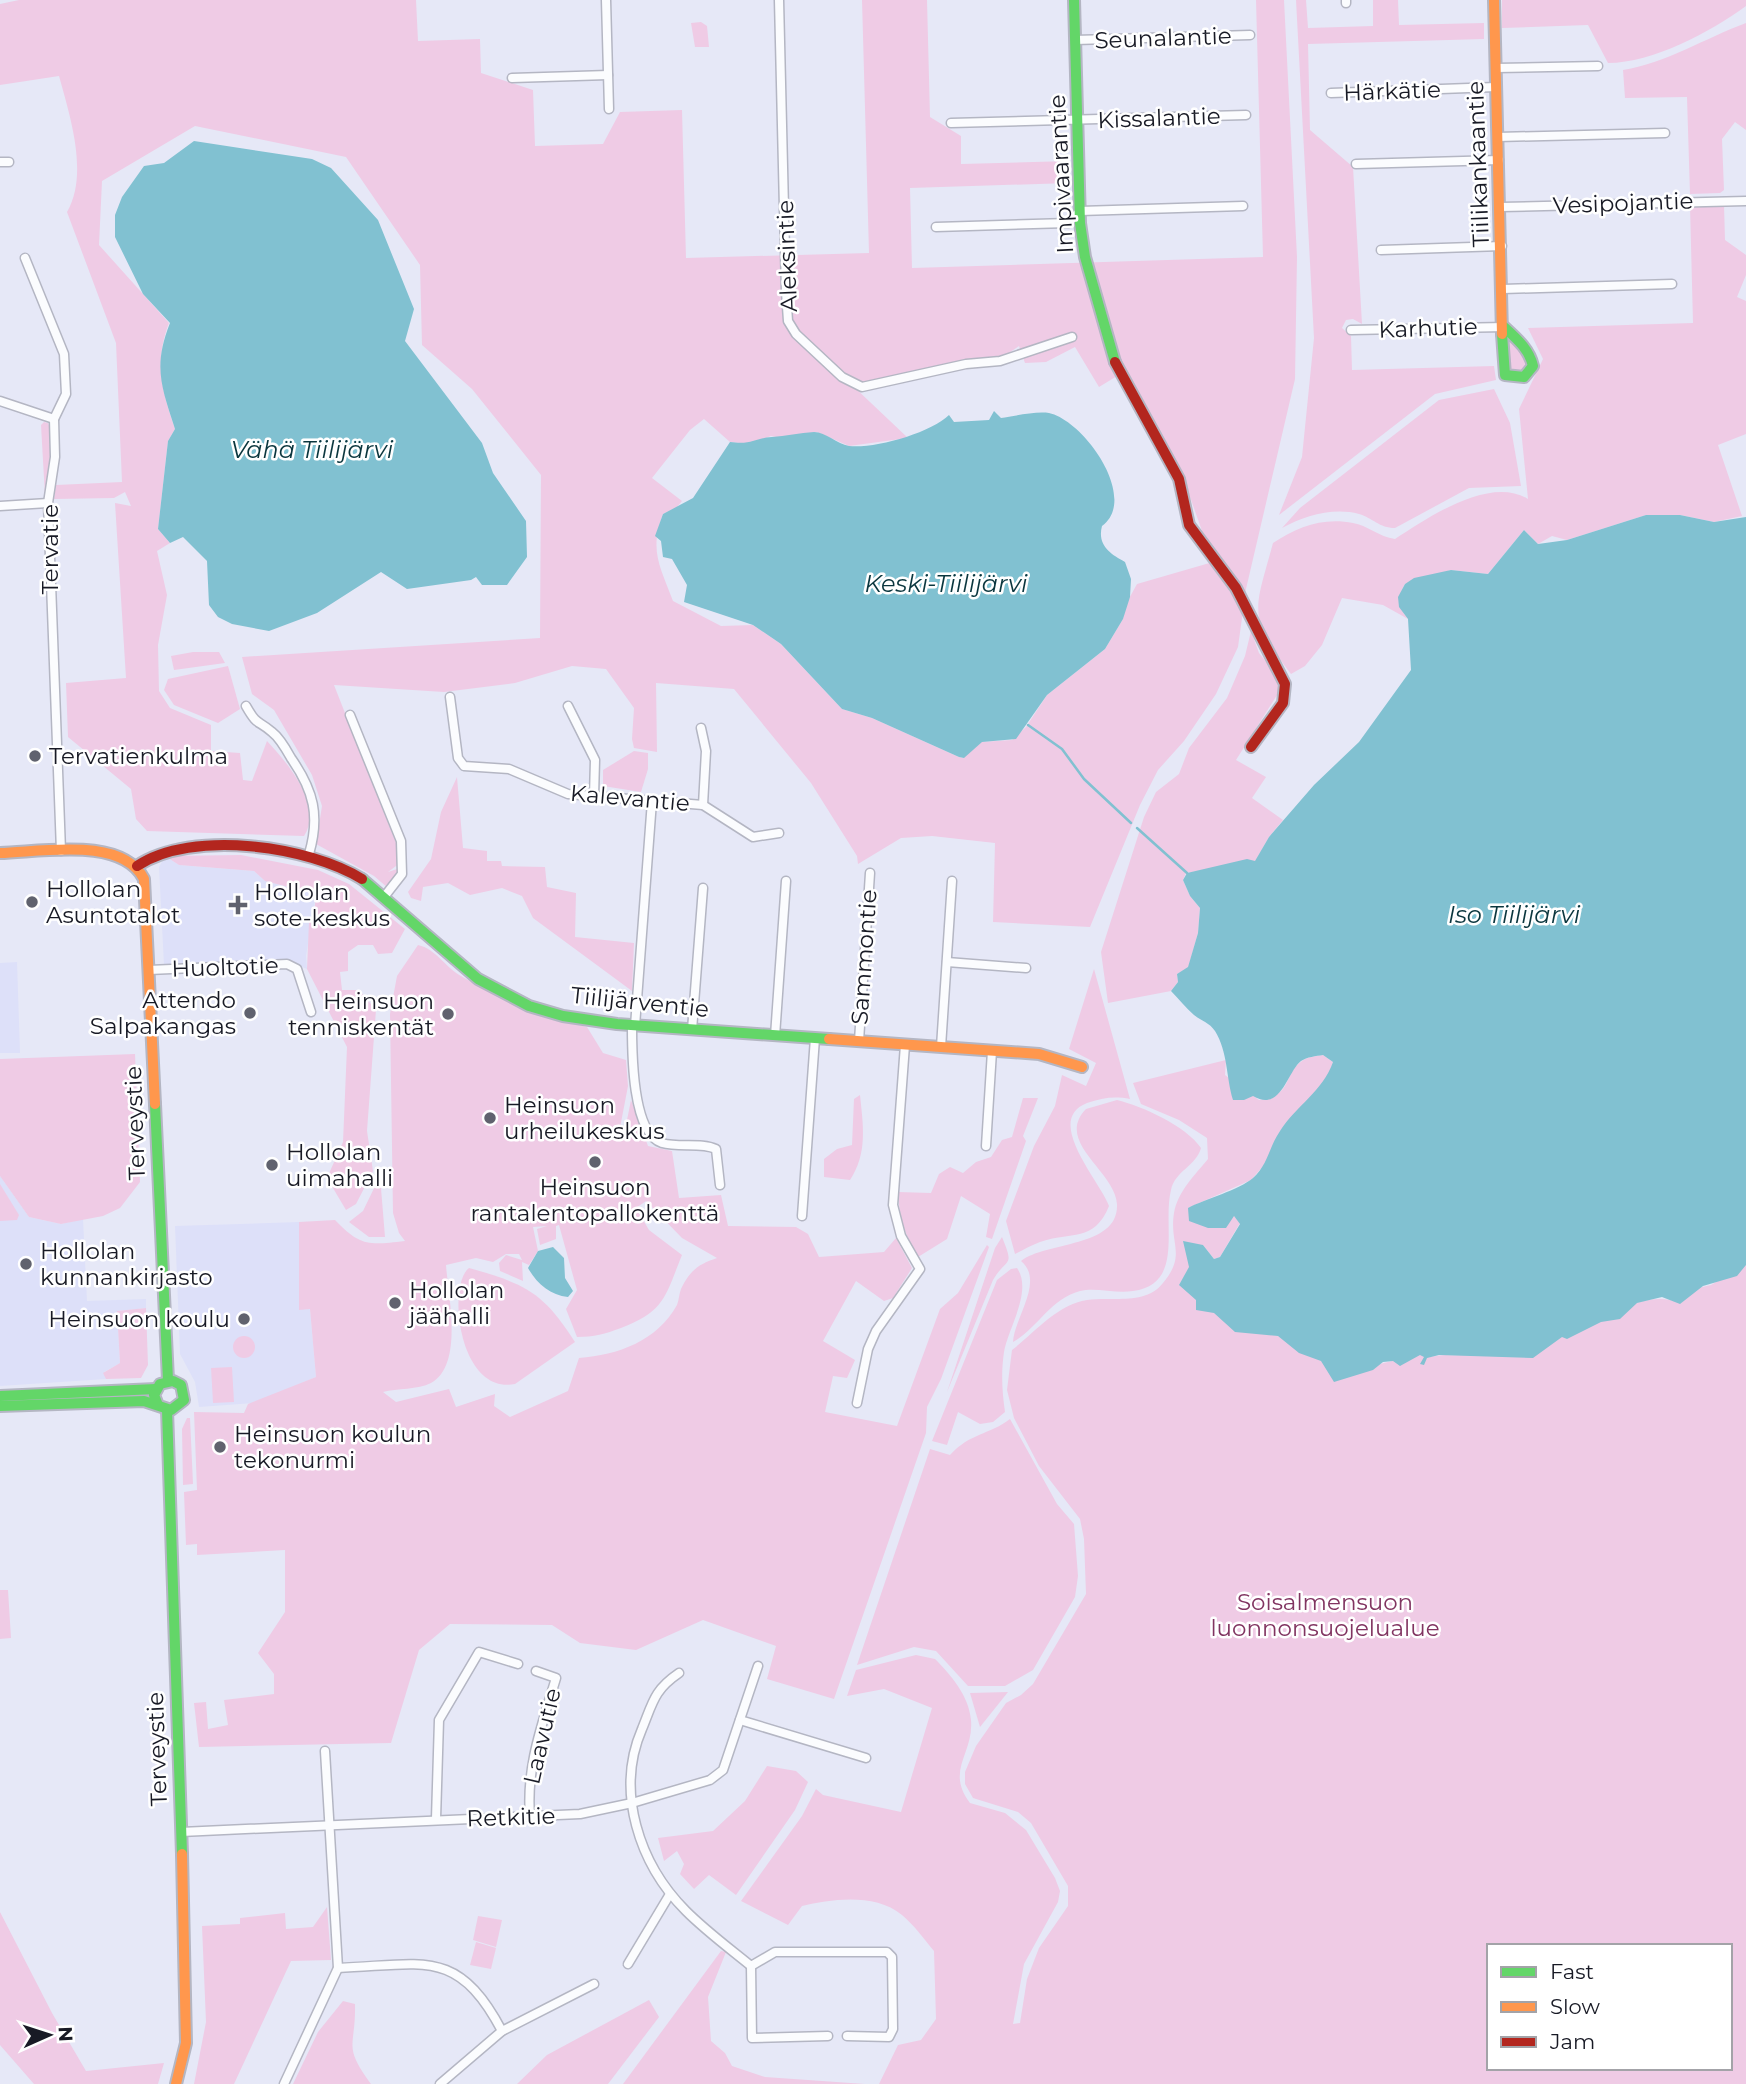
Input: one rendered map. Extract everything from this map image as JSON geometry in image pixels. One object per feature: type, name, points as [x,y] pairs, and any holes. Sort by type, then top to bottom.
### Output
[{"type":"street","points":[[606,0],[609,108]]},
{"type":"street","name":"Aleksintie","points":[[779,0],[786,292],[788,321],[796,334],[842,377],[862,387],[966,365],[1000,361],[1072,337]]},
{"type":"street","name":"Impivaarantie","points":[[1074,0],[1074,120],[1085,257],[1117,368],[1179,479],[1189,525],[1236,588],[1285,684],[1283,703],[1251,747]]},
{"type":"street","name":"Tiilikankaantie","points":[[1494,0],[1496,88],[1501,207],[1504,327],[1506,375],[1524,377],[1532,366],[1531,358],[1524,344],[1504,327]]},
{"type":"street","name":"Seunalantie","points":[[1075,40],[1250,35]]},
{"type":"street","points":[[1496,68],[1598,66]]},
{"type":"street","points":[[512,78],[608,75]]},
{"type":"street","name":"Härkätie","points":[[1331,93],[1496,88]]},
{"type":"street","name":"Kissalantie","points":[[951,123],[1246,115]]},
{"type":"street","points":[[1498,137],[1665,133]]},
{"type":"street","points":[[1356,164],[1499,159]]},
{"type":"street","name":"Vesipojantie","points":[[1501,207],[1746,201]]},
{"type":"street","points":[[936,227],[1068,223],[1080,211],[1243,206]]},
{"type":"street","points":[[1381,250],[1502,246]]},
{"type":"street","name":"Tervatie","points":[[24,258],[64,354],[66,394],[54,419],[55,457],[48,503],[61,851]]},
{"type":"street","points":[[1503,289],[1672,284]]},
{"type":"street","name":"Karhutie","points":[[1351,330],[1504,327]]},
{"type":"street","points":[[0,401],[54,419]]},
{"type":"street","points":[[0,506],[48,503]]},
{"type":"street","name":"Kalevantie","points":[[450,697],[460,763],[509,769],[558,792],[703,805],[752,836],[779,833]]},
{"type":"street","points":[[246,706],[256,724],[271,731],[283,745],[310,788],[316,818],[309,855]]},
{"type":"street","points":[[568,706],[595,760],[594,796]]},
{"type":"street","points":[[350,715],[401,841],[402,874],[384,897]]},
{"type":"street","points":[[701,728],[706,751],[703,805]]},
{"type":"street","points":[[652,801],[634,1026],[635,1083],[646,1130],[653,1139],[664,1144],[716,1149],[720,1185]]},
{"type":"street","name":"Tiilijärventie","points":[[137,866],[155,854],[178,849],[245,847],[309,855],[360,877],[472,976],[499,993],[532,1007],[570,1018],[634,1026],[1054,1056],[1082,1068]]},
{"type":"street","points":[[0,853],[107,851],[123,856],[137,866]]},
{"type":"street","name":"Terveystie","points":[[137,866],[145,889],[168,1380]]},
{"type":"street","name":"Sammontie","points":[[859,1041],[870,873]]},
{"type":"street","points":[[775,1036],[786,881]]},
{"type":"street","points":[[941,1047],[952,881]]},
{"type":"street","points":[[692,1030],[703,888]]},
{"type":"street","points":[[947,962],[1026,968]]},
{"type":"street","name":"Huoltotie","points":[[149,970],[288,964],[296,969],[311,1012]]},
{"type":"street","points":[[802,1216],[815,1038]]},
{"type":"street","points":[[858,1404],[868,1349],[876,1331],[920,1269],[901,1236],[893,1205],[905,1045]]},
{"type":"street","points":[[986,1146],[992,1051]]},
{"type":"street","points":[[0,1396],[156,1389],[168,1380],[181,1385],[185,1396],[179,1407],[162,1408],[144,1401],[0,1406]]},
{"type":"street","points":[[156,1389],[162,1408]]},
{"type":"street","name":"Terveystie","points":[[162,1408],[188,2019],[176,2084]]},
{"type":"street","points":[[436,1819],[439,1720],[479,1652],[518,1664]]},
{"type":"street","name":"Retkitie","points":[[181,1832],[436,1819],[580,1815],[632,1803],[718,1776],[723,1770],[758,1667]]},
{"type":"street","name":"Laavutie","points":[[530,1816],[527,1786],[531,1763],[556,1678],[536,1671]]},
{"type":"street","points":[[679,1673],[660,1686],[639,1734],[629,1782],[646,1854],[670,1894],[691,1916],[751,1966],[752,2038],[828,2036]]},
{"type":"street","points":[[740,1720],[866,1758]]},
{"type":"street","points":[[284,2084],[338,1968],[325,1751]]},
{"type":"street","points":[[628,1964],[670,1894]]},
{"type":"street","points":[[751,1966],[775,1952],[887,1952],[892,1957],[893,2029],[890,2037],[847,2036]]},
{"type":"street","points":[[338,1968],[421,1964],[456,1973],[482,1995],[502,2031]]},
{"type":"street","points":[[440,2084],[502,2031],[594,1984]]},
{"type":"shaded area","name":"Hollolan sote-keskus","points":[[165,856],[179,865],[254,871],[265,881],[316,894],[306,956],[307,969],[288,961],[164,965],[159,867]]},
{"type":"shaded area","points":[[17,962],[20,1053],[0,1053],[0,963]]},
{"type":"shaded area","points":[[0,1176],[29,1217],[61,1224],[83,1219],[87,1301],[146,1299],[146,1308],[117,1311],[120,1363],[104,1372],[106,1379],[0,1386]]},
{"type":"shaded area","name":"Heinsuon koulu","points":[[299,1222],[299,1309],[310,1309],[316,1377],[254,1403],[199,1407],[195,1382],[180,1354],[175,1226]]},
{"type":"green space","points":[[19,0],[416,0],[418,41],[480,39],[481,73],[533,90],[535,146],[603,144],[620,112],[682,110],[686,258],[869,253],[862,0],[927,0],[930,117],[961,136],[961,164],[1069,161],[1069,183],[910,188],[912,268],[1263,257],[1256,0],[1284,0],[1297,257],[1295,379],[1246,589],[1238,647],[1216,694],[1184,741],[1158,770],[1140,805],[1090,927],[993,922],[995,843],[932,836],[901,838],[858,864],[857,856],[811,783],[734,689],[656,683],[657,752],[634,748],[634,708],[606,669],[572,666],[515,683],[444,692],[334,685],[400,853],[400,863],[388,872],[400,868],[400,871],[388,888],[374,876],[316,844],[322,806],[312,775],[274,710],[252,694],[242,657],[540,638],[541,475],[472,389],[422,345],[420,265],[346,157],[195,126],[102,181],[99,245],[169,323],[164,337],[161,364],[166,402],[175,429],[168,441],[158,529],[170,543],[157,551],[167,595],[158,645],[159,691],[170,708],[211,725],[211,751],[240,753],[243,780],[252,781],[267,741],[293,772],[300,785],[309,811],[309,824],[304,836],[147,831],[136,819],[131,789],[68,737],[66,683],[126,678],[115,503],[131,506],[125,492],[114,498],[54,499],[56,485],[122,482],[116,343],[67,212],[77,180],[77,163],[72,127],[59,76],[0,85],[0,4]],"holes":[[[1019,346],[1025,363],[1046,362],[1075,347],[1099,387],[1122,373],[1184,480],[1213,562],[1137,584],[1126,604],[1123,619],[1105,649],[1047,695],[1026,727],[1012,740],[981,742],[963,758],[959,757],[872,718],[842,709],[781,644],[753,625],[721,626],[673,601],[660,568],[657,538],[663,514],[677,507],[682,501],[652,478],[690,430],[704,419],[730,442],[749,444],[771,436],[781,438],[817,432],[849,446],[908,438],[852,385],[1000,359]]]},
{"type":"green space","points":[[1296,0],[1306,0],[1308,28],[1373,26],[1373,0],[1398,0],[1399,25],[1484,23],[1484,39],[1308,44],[1310,130],[1353,167],[1362,324],[1353,319],[1346,320],[1342,328],[1351,336],[1352,370],[1494,366],[1496,380],[1435,394],[1279,515],[1302,457],[1314,338]]},
{"type":"green space","points":[[1502,0],[1746,0],[1746,6],[1716,26],[1662,52],[1625,62],[1608,63],[1588,25],[1502,28]]},
{"type":"green space","points":[[701,22],[707,26],[709,47],[695,47],[691,23]]},
{"type":"green space","points":[[1746,23],[1746,130],[1735,122],[1722,139],[1724,190],[1720,193],[1690,194],[1687,97],[1625,98],[1623,70],[1655,62]]},
{"type":"green space","points":[[1724,205],[1725,240],[1746,255],[1746,275],[1737,297],[1746,301],[1746,434],[1718,445],[1742,516],[1714,522],[1680,515],[1646,515],[1567,540],[1552,536],[1538,544],[1524,530],[1488,574],[1451,570],[1405,584],[1399,602],[1408,619],[1383,605],[1342,598],[1322,645],[1305,666],[1291,674],[1267,638],[1258,612],[1273,543],[1301,528],[1331,521],[1358,524],[1395,539],[1441,511],[1478,496],[1496,492],[1513,493],[1528,499],[1519,409],[1543,359],[1528,328],[1693,323],[1690,206]]},
{"type":"green space","points":[[1507,334],[1511,335],[1529,363],[1526,371],[1513,374]]},
{"type":"green space","points":[[1494,389],[1510,423],[1521,486],[1469,488],[1395,528],[1359,514],[1329,512],[1309,516],[1282,528],[1300,508],[1439,400]]},
{"type":"green space","points":[[48,423],[54,439],[45,496],[41,425]]},
{"type":"green space","points":[[1251,631],[1259,653],[1284,684],[1236,760],[1266,777],[1252,798],[1283,820],[1269,837],[1255,862],[1186,873],[1183,880],[1190,896],[1200,908],[1198,933],[1188,968],[1177,974],[1178,982],[1171,991],[1108,1003],[1101,952],[1144,817],[1156,792],[1179,774],[1189,748],[1227,698],[1245,656]]},
{"type":"green space","points":[[193,652],[219,652],[225,663],[174,670],[171,656]]},
{"type":"green space","points":[[228,666],[240,709],[218,723],[174,705],[164,690],[168,679]]},
{"type":"green space","points":[[634,751],[648,753],[648,769],[641,792],[603,786],[603,770]]},
{"type":"green space","points":[[457,777],[463,848],[487,851],[487,861],[501,861],[502,866],[545,867],[547,887],[576,893],[575,937],[634,943],[632,991],[533,918],[522,896],[502,888],[470,895],[448,883],[423,887],[421,901],[411,898],[408,892],[431,859],[441,812]]},
{"type":"green space","points":[[241,855],[318,870],[349,884],[405,929],[392,953],[378,954],[373,945],[358,945],[348,952],[348,971],[340,972],[342,990],[359,990],[376,1010],[367,1131],[373,1171],[356,1204],[346,1210],[327,1178],[343,1142],[347,1047],[307,969],[309,922],[314,915],[316,894],[265,881],[254,871],[179,865],[165,856]]},
{"type":"green space","points":[[418,945],[430,950],[461,976],[508,1001],[551,1018],[587,1027],[603,1053],[626,1060],[628,1086],[619,1133],[624,1135],[631,1100],[648,1146],[672,1151],[679,1198],[721,1195],[728,1226],[796,1227],[808,1234],[819,1257],[884,1252],[896,1238],[912,1268],[893,1298],[884,1301],[856,1281],[823,1341],[855,1360],[847,1378],[833,1376],[825,1412],[897,1426],[940,1309],[958,1293],[987,1245],[989,1247],[941,1379],[927,1407],[926,1433],[834,1699],[767,1679],[776,1646],[703,1620],[636,1650],[580,1643],[552,1625],[450,1624],[419,1650],[391,1743],[199,1747],[194,1703],[206,1702],[208,1729],[228,1725],[224,1700],[274,1694],[274,1674],[258,1653],[285,1612],[285,1550],[197,1555],[197,1544],[186,1545],[184,1492],[197,1490],[194,1412],[244,1413],[248,1404],[316,1377],[310,1309],[299,1310],[299,1222],[335,1220],[359,1240],[374,1243],[405,1241],[399,1233],[393,1213],[390,1014],[397,976]],"holes":[[[646,1201],[682,1238],[717,1258],[700,1265],[692,1272],[669,1317],[647,1337],[608,1354],[579,1358],[568,1391],[510,1417],[494,1406],[495,1394],[456,1407],[449,1389],[396,1402],[383,1392],[431,1383],[441,1374],[448,1361],[452,1328],[446,1265],[476,1258],[493,1262],[506,1254],[519,1254],[522,1260],[506,1255],[499,1263],[500,1271],[523,1281],[522,1262],[529,1265],[538,1251],[533,1227],[547,1226],[537,1229],[540,1245],[556,1239],[556,1226],[559,1225],[577,1290],[566,1309],[577,1337],[589,1336],[636,1322],[655,1309],[667,1292],[682,1255],[649,1230],[636,1208]]]},
{"type":"green space","points":[[1094,969],[1130,1099],[1108,1098],[1087,1103],[1075,1111],[1071,1123],[1078,1152],[1109,1206],[1103,1218],[1089,1231],[1040,1242],[1015,1254],[1006,1221],[1034,1146],[1055,1106],[1062,1075],[1086,1086],[1096,1063],[1069,1049]]},
{"type":"green space","points":[[135,1054],[140,1182],[120,1208],[103,1216],[61,1224],[29,1217],[0,1176],[0,1059]]},
{"type":"green space","name":"Soisalmensuon luonnonsuojelualue","points":[[1323,1055],[1333,1062],[1329,1075],[1280,1131],[1265,1164],[1251,1180],[1188,1208],[1234,1216],[1240,1223],[1220,1257],[1214,1259],[1203,1245],[1179,1285],[1183,1284],[1205,1308],[1274,1335],[1380,1364],[1420,1354],[1430,1357],[1475,1354],[1536,1343],[1579,1330],[1636,1303],[1666,1299],[1681,1303],[1698,1288],[1711,1285],[1746,1264],[1746,2084],[879,2084],[898,2045],[921,2040],[936,2019],[934,1951],[902,1915],[879,1903],[840,1900],[802,1906],[788,1925],[741,1901],[802,1816],[816,1789],[823,1795],[901,1812],[932,1708],[884,1689],[847,1696],[856,1670],[916,1655],[935,1659],[958,1686],[970,1711],[971,1732],[960,1771],[963,1791],[970,1803],[1005,1813],[1026,1830],[1060,1891],[1058,1902],[1024,1964],[1013,2024],[1020,2023],[1027,1979],[1039,1948],[1068,1906],[1068,1886],[1031,1823],[1018,1812],[973,1798],[965,1784],[965,1772],[976,1746],[1006,1703],[1033,1684],[1086,1594],[1084,1539],[1080,1519],[1039,1466],[1014,1418],[1007,1390],[1012,1350],[1066,1307],[1087,1300],[1128,1299],[1147,1295],[1156,1290],[1170,1273],[1176,1256],[1173,1224],[1176,1205],[1188,1184],[1208,1159],[1207,1138],[1179,1120],[1141,1104],[1133,1083],[1226,1060],[1225,1075],[1259,1100],[1278,1094],[1296,1066],[1309,1058]]},
{"type":"green space","points":[[860,1095],[863,1139],[856,1170],[850,1180],[824,1177],[824,1159],[837,1149],[852,1145],[854,1099]]},
{"type":"green space","points":[[1023,1098],[1038,1098],[1023,1136],[1026,1141],[992,1239],[986,1237],[990,1214],[961,1196],[947,1239],[918,1257],[903,1226],[898,1192],[931,1193],[939,1174],[950,1167],[963,1173],[976,1162],[991,1157],[1002,1140],[1012,1137]]},
{"type":"green space","points":[[1117,1100],[1163,1118],[1185,1132],[1201,1148],[1195,1159],[1173,1183],[1169,1204],[1166,1265],[1160,1277],[1149,1286],[1133,1291],[1086,1290],[1069,1295],[1013,1342],[1030,1279],[1028,1269],[1021,1261],[1094,1236],[1106,1229],[1115,1218],[1117,1204],[1114,1192],[1081,1145],[1077,1133],[1078,1121],[1086,1109]]},
{"type":"green space","points":[[380,1176],[385,1237],[369,1237],[349,1222],[363,1211]]},
{"type":"green space","points":[[0,1184],[19,1215],[17,1220],[0,1221]]},
{"type":"green space","points":[[1002,1237],[1008,1262],[993,1280],[947,1392],[995,1248]]},
{"type":"green space","points":[[469,1268],[505,1279],[531,1292],[553,1312],[575,1342],[515,1384],[496,1383],[481,1373],[462,1336],[459,1315],[462,1278]]},
{"type":"green space","points":[[1017,1268],[1021,1277],[1021,1298],[1006,1342],[1002,1367],[1005,1412],[993,1422],[980,1424],[958,1412],[947,1445],[932,1441],[997,1280],[1011,1269]]},
{"type":"green space","points":[[146,1308],[148,1365],[141,1378],[106,1379],[103,1373],[120,1363],[117,1311]]},
{"type":"green space","points":[[244,1336],[252,1339],[255,1347],[252,1355],[244,1358],[236,1355],[233,1347],[236,1339]]},
{"type":"green space","points":[[232,1367],[234,1402],[213,1403],[211,1368]]},
{"type":"green space","points":[[187,1418],[190,1418],[193,1484],[183,1485],[182,1429]]},
{"type":"green space","points":[[1010,1419],[1057,1504],[1074,1524],[1078,1576],[1075,1597],[1033,1670],[1005,1686],[968,1686],[936,1651],[914,1647],[857,1665],[930,1449],[950,1455],[965,1442]]},
{"type":"green space","points":[[0,1590],[8,1590],[11,1638],[0,1639]]},
{"type":"green space","points":[[1008,1692],[980,1727],[970,1693]]},
{"type":"green space","points":[[767,1766],[796,1771],[808,1782],[795,1810],[736,1895],[709,1875],[694,1889],[680,1874],[684,1864],[677,1851],[664,1861],[658,1838],[713,1831],[745,1801]]},
{"type":"green space","points":[[327,1907],[331,1960],[291,1961],[234,2084],[194,2084],[206,2022],[202,1926],[240,1924],[240,1918],[285,1913],[286,1929],[313,1927]]},
{"type":"green space","points":[[0,1912],[52,2013],[86,2071],[164,2063],[158,2084],[34,2084],[0,2045]]},
{"type":"green space","points":[[478,1916],[502,1920],[496,1947],[473,1940]]},
{"type":"green space","points":[[476,1942],[496,1948],[491,1969],[470,1965]]},
{"type":"green space","points":[[721,1951],[726,1952],[708,1997],[711,2041],[725,2053],[732,2066],[765,2077],[865,2084],[623,2084]]},
{"type":"green space","points":[[649,2000],[659,2017],[608,2084],[517,2084],[547,2055]]},
{"type":"green space","points":[[343,2001],[355,2004],[353,2053],[371,2084],[293,2084],[318,2032]]},
{"type":"water","name":"Vähä Tiilijärvi","points":[[194,141],[312,159],[331,168],[378,220],[414,309],[405,341],[482,443],[493,473],[526,521],[527,557],[507,585],[482,585],[476,577],[407,589],[381,572],[317,613],[269,631],[232,624],[218,617],[209,605],[207,561],[183,537],[170,543],[158,529],[168,441],[175,429],[163,388],[160,364],[170,323],[143,294],[115,237],[115,215],[122,197],[144,166],[164,163]]},
{"type":"water","name":"Keski-Tiilijärvi","points":[[994,411],[1001,418],[1049,413],[1078,430],[1091,445],[1111,480],[1114,498],[1112,514],[1102,526],[1101,539],[1110,552],[1125,562],[1131,579],[1130,597],[1123,619],[1105,649],[1047,695],[1016,739],[982,742],[964,758],[872,718],[842,709],[781,644],[753,625],[684,602],[687,585],[672,559],[663,557],[661,541],[655,536],[663,514],[693,498],[730,442],[744,443],[814,432],[849,446],[873,445],[916,434],[949,415],[954,422],[989,420]]},
{"type":"water","name":"Iso Tiilijärvi","points":[[1646,515],[1680,515],[1714,522],[1746,517],[1746,1265],[1737,1276],[1703,1286],[1680,1304],[1662,1297],[1637,1303],[1620,1319],[1601,1322],[1567,1339],[1562,1337],[1533,1358],[1439,1355],[1427,1358],[1424,1365],[1420,1364],[1424,1357],[1420,1355],[1400,1366],[1393,1361],[1383,1362],[1373,1370],[1334,1382],[1321,1361],[1299,1353],[1278,1336],[1235,1332],[1214,1313],[1196,1310],[1196,1300],[1179,1285],[1189,1267],[1183,1241],[1203,1245],[1214,1259],[1220,1257],[1240,1224],[1234,1216],[1226,1228],[1208,1228],[1189,1221],[1188,1208],[1253,1178],[1262,1167],[1280,1131],[1323,1082],[1333,1062],[1323,1055],[1306,1059],[1296,1066],[1282,1089],[1270,1099],[1263,1100],[1253,1096],[1244,1100],[1233,1100],[1225,1056],[1215,1031],[1194,1015],[1171,991],[1178,982],[1177,974],[1188,967],[1198,933],[1200,908],[1190,896],[1183,880],[1187,873],[1247,859],[1255,861],[1269,837],[1314,785],[1359,742],[1411,670],[1408,619],[1399,607],[1398,597],[1405,584],[1414,578],[1451,570],[1488,574],[1524,530],[1538,544],[1567,540]]},
{"type":"water","points":[[553,1247],[564,1258],[565,1278],[573,1291],[568,1297],[545,1288],[528,1268],[538,1251]]},
{"type":"waterway","points":[[1028,725],[1062,749],[1084,779],[1131,823]]},
{"type":"waterway","points":[[1137,828],[1187,873]]},
{"type":"traffic: fast","points":[[1074,0],[1080,223],[1085,257],[1115,362]]},
{"type":"traffic: fast","points":[[1502,334],[1505,375],[1524,377],[1533,366],[1529,354],[1504,327]]},
{"type":"traffic: fast","points":[[362,879],[478,979],[529,1006],[563,1016],[617,1024],[829,1039]]},
{"type":"traffic: fast","points":[[155,1104],[168,1380]]},
{"type":"traffic: fast","points":[[0,1406],[144,1401],[171,1410],[184,1400],[181,1385],[173,1381],[160,1384],[154,1395],[158,1405]]},
{"type":"traffic: fast","points":[[0,1396],[156,1389]]},
{"type":"traffic: fast","points":[[167,1410],[182,1854]]},
{"type":"traffic: slow","points":[[1494,0],[1502,334]]},
{"type":"traffic: slow","points":[[0,853],[58,849],[100,852],[133,865],[144,879],[155,1104]]},
{"type":"traffic: slow","points":[[829,1039],[1039,1054],[1082,1067]]},
{"type":"traffic: slow","points":[[176,2084],[186,2043],[182,1854]]},
{"type":"traffic: jam","points":[[1115,362],[1179,479],[1189,525],[1236,588],[1285,684],[1283,703],[1251,747]]},
{"type":"traffic: jam","points":[[137,866],[160,855],[188,848],[250,846],[312,858],[339,867],[362,879]]},
{"type":"place","name":"Tervatienkulma","points":[[35,756]]},
{"type":"place","name":"Hollolan Asuntotalot","points":[[32,902]]},
{"type":"place","name":"Hollolan sote-keskus","points":[[238,905]]},
{"type":"place","name":"Attendo Salpakangas","points":[[250,1013]]},
{"type":"place","name":"Heinsuon tenniskentät","points":[[448,1014]]},
{"type":"place","name":"Heinsuon urheilukeskus","points":[[490,1118]]},
{"type":"place","name":"Heinsuon rantalentopallokenttä","points":[[595,1162]]},
{"type":"place","name":"Hollolan uimahalli","points":[[272,1165]]},
{"type":"place","name":"Hollolan kunnankirjasto","points":[[26,1264]]},
{"type":"place","name":"Hollolan jäähalli","points":[[395,1303]]},
{"type":"place","name":"Heinsuon koulu","points":[[244,1319]]},
{"type":"place","name":"Heinsuon koulun tekonurmi","points":[[220,1447]]}]
